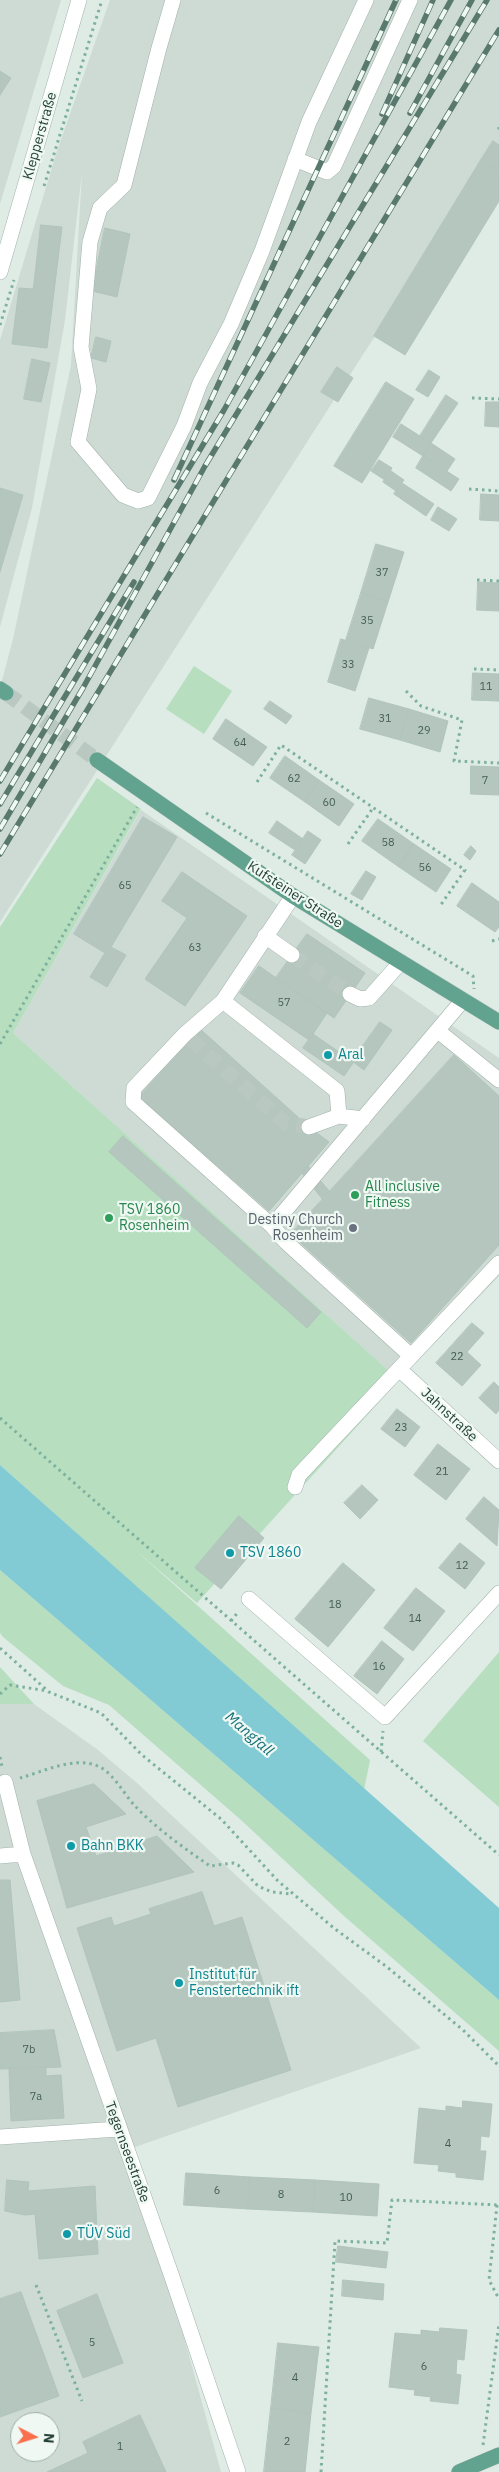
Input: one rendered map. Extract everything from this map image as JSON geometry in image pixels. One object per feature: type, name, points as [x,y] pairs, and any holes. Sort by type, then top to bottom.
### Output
[{"type":"main road","name":"Kufsteiner Straße","points":[[97,760],[293,896],[499,1022]]},
{"type":"main road","points":[[459,2472],[499,2455]]},
{"type":"street","name":"Klepperstraße","points":[[0,272],[79,0]]},
{"type":"street","points":[[173,0],[124,185],[100,208],[90,242],[82,347],[89,389],[78,442],[123,495],[131,499],[148,498],[176,442],[200,383],[231,324],[246,288],[309,122],[366,0]]},
{"type":"street","points":[[295,158],[326,172],[334,166],[410,0]]},
{"type":"street","points":[[293,896],[223,1001],[134,1088],[133,1102],[272,1226],[286,1242],[411,1356]]},
{"type":"street","points":[[265,936],[292,955]]},
{"type":"street","points":[[350,994],[360,999],[370,998],[401,962]]},
{"type":"street","points":[[223,1001],[336,1091],[339,1116]]},
{"type":"street","points":[[272,1226],[438,1031],[469,1003]]},
{"type":"street","points":[[438,1031],[499,1080]]},
{"type":"street","points":[[309,1127],[339,1116],[363,1119]]},
{"type":"street","points":[[295,1487],[299,1475],[499,1263]]},
{"type":"street","name":"Jahnstraße","points":[[399,1369],[499,1461]]},
{"type":"street","points":[[249,1599],[385,1717],[499,1593]]},
{"type":"street","name":"Tegernseestraße","points":[[5,1782],[22,1854],[176,2289],[238,2472]]},
{"type":"street","points":[[0,1856],[22,1854]]},
{"type":"street","points":[[0,2138],[118,2129]]},
{"type":"path","points":[[44,187],[102,0]]},
{"type":"path","points":[[0,325],[14,279]]},
{"type":"path","points":[[472,398],[499,399]]},
{"type":"path","points":[[469,489],[499,491]]},
{"type":"path","points":[[477,580],[499,581]]},
{"type":"path","points":[[474,669],[499,670]]},
{"type":"path","points":[[406,691],[421,706],[462,720],[454,761],[499,763]]},
{"type":"path","points":[[257,782],[281,745],[465,870],[440,906]]},
{"type":"path","points":[[0,1044],[140,802]]},
{"type":"path","points":[[348,844],[373,808]]},
{"type":"path","points":[[205,813],[473,976],[469,1003]]},
{"type":"path","points":[[492,941],[499,939]]},
{"type":"path","points":[[0,1418],[499,1854]]},
{"type":"path","points":[[0,1648],[50,1692]]},
{"type":"path","points":[[0,1694],[10,1685],[50,1692],[101,1713],[142,1755],[221,1819],[293,1894],[335,1930],[387,1967],[463,2030],[499,2066]]},
{"type":"path","points":[[382,1753],[385,1717]]},
{"type":"path","points":[[5,1782],[79,1763],[96,1765],[107,1772],[136,1806],[160,1828],[210,1866],[233,1863],[238,1865],[258,1886],[272,1892],[293,1894]]},
{"type":"path","points":[[320,2472],[335,2241],[387,2244],[392,2200],[498,2205],[489,2280],[499,2299]]},
{"type":"path","points":[[36,2286],[82,2401]]},
{"type":"path","points":[[481,2463],[499,2324]]},
{"type":"shaded area","points":[[0,0],[61,0],[0,204]]},
{"type":"shaded area","points":[[110,0],[499,0],[499,148],[364,353],[0,922],[0,688],[13,639],[71,365],[82,172],[65,320],[32,508],[0,627],[0,340],[57,151]]},
{"type":"shaded area","points":[[141,810],[499,1058],[499,1276],[399,1380],[13,1033]]},
{"type":"shaded area","points":[[0,1704],[34,1704],[98,1750],[137,1783],[421,2048],[132,2148],[221,2472],[0,2472]]},
{"type":"green space","points":[[194,666],[232,691],[204,734],[166,709]]},
{"type":"green space","name":"TSV 1860 Rosenheim","points":[[97,778],[141,809],[13,1033],[399,1380],[197,1603],[132,1547],[370,1760],[364,1790],[0,1465],[0,927]]},
{"type":"green space","points":[[0,1570],[499,2000],[499,2051],[344,1916],[241,1820],[109,1705],[63,1686],[3,1637],[0,1633]]},
{"type":"green space","points":[[499,1652],[499,1807],[423,1741]]},
{"type":"green space","points":[[0,1667],[34,1704],[0,1704]]},
{"type":"water","name":"Mangfall","points":[[0,1465],[499,1908],[499,2000],[0,1570]]},
{"type":"building","points":[[0,71],[11,78],[0,95]]},
{"type":"building","points":[[493,141],[499,145],[499,172],[481,160]]},
{"type":"building","points":[[481,160],[499,172],[499,201],[405,355],[374,336]]},
{"type":"building","points":[[41,225],[62,227],[47,348],[12,344],[19,288],[33,289]]},
{"type":"building","points":[[105,228],[130,234],[117,297],[92,291]]},
{"type":"building","points":[[96,337],[111,341],[106,362],[91,358]]},
{"type":"building","points":[[32,359],[50,363],[41,402],[24,399]]},
{"type":"building","points":[[337,367],[353,378],[338,402],[321,392]]},
{"type":"building","points":[[429,370],[440,377],[428,397],[416,390]]},
{"type":"building","points":[[386,382],[414,399],[362,483],[334,466]]},
{"type":"building","points":[[446,395],[458,403],[431,443],[420,436]]},
{"type":"building","points":[[486,402],[499,402],[499,427],[485,426]]},
{"type":"building","points":[[401,424],[431,443],[423,456],[393,437]]},
{"type":"building","points":[[431,443],[455,459],[447,471],[423,456]]},
{"type":"building","points":[[423,456],[459,479],[451,491],[416,468]]},
{"type":"building","points":[[379,460],[392,468],[385,480],[371,471]]},
{"type":"building","points":[[391,471],[404,480],[396,491],[383,482]]},
{"type":"building","points":[[402,483],[434,504],[426,516],[394,494]]},
{"type":"building","points":[[0,488],[23,495],[0,572]]},
{"type":"building","points":[[481,494],[499,495],[499,521],[480,520]]},
{"type":"building","points":[[438,507],[457,519],[449,531],[431,520]]},
{"type":"building","points":[[376,544],[404,552],[388,602],[361,593]]},
{"type":"building","points":[[478,582],[499,583],[499,611],[477,610]]},
{"type":"building","points":[[361,593],[388,602],[373,649],[346,640]]},
{"type":"building","points":[[341,639],[369,648],[355,691],[328,682]]},
{"type":"building","points":[[473,673],[499,674],[499,701],[472,700]]},
{"type":"building","points":[[369,698],[409,709],[400,740],[360,729]]},
{"type":"building","points":[[270,701],[292,716],[286,724],[264,709]]},
{"type":"building","points":[[409,709],[448,721],[440,752],[400,740]]},
{"type":"building","points":[[226,719],[267,747],[253,766],[213,739]]},
{"type":"building","points":[[285,756],[319,780],[305,802],[270,778]]},
{"type":"building","points":[[471,766],[499,767],[499,795],[471,794]]},
{"type":"building","points":[[319,780],[354,804],[339,826],[305,802]]},
{"type":"building","points":[[143,817],[177,837],[111,947],[126,955],[107,987],[90,977],[105,953],[74,934]]},
{"type":"building","points":[[378,819],[414,844],[399,867],[362,841]]},
{"type":"building","points":[[277,821],[303,839],[295,850],[269,833]]},
{"type":"building","points":[[308,831],[321,840],[305,864],[292,855]]},
{"type":"building","points":[[414,844],[451,869],[436,892],[399,867]]},
{"type":"building","points":[[471,846],[476,851],[470,860],[464,855]]},
{"type":"building","points":[[366,871],[376,877],[362,900],[351,894]]},
{"type":"building","points":[[182,872],[247,916],[185,1006],[145,979],[187,918],[162,901]]},
{"type":"building","points":[[472,883],[499,902],[499,927],[495,932],[457,906]]},
{"type":"building","points":[[307,934],[365,973],[334,1018],[276,978]]},
{"type":"building","name":"Aral","points":[[259,966],[327,1013],[309,1040],[240,993]]},
{"type":"building","name":"Aral","points":[[380,1022],[392,1030],[364,1070],[352,1061]]},
{"type":"building","points":[[199,1028],[309,1127],[329,1142],[269,1211],[139,1097]]},
{"type":"building","name":"Aral","points":[[313,1034],[352,1061],[353,1063],[344,1076],[303,1048]]},
{"type":"building","points":[[454,1055],[499,1096],[499,1245],[411,1343],[291,1234]]},
{"type":"building","points":[[123,1136],[321,1312],[307,1328],[109,1152]]},
{"type":"building","points":[[308,1166],[330,1192],[323,1200],[302,1173]]},
{"type":"building","points":[[472,1323],[484,1333],[467,1352],[481,1365],[462,1386],[436,1363]]},
{"type":"building","points":[[494,1382],[499,1387],[499,1410],[496,1414],[479,1398]]},
{"type":"building","points":[[397,1409],[420,1427],[405,1447],[381,1429]]},
{"type":"building","points":[[438,1444],[470,1469],[446,1500],[414,1475]]},
{"type":"building","points":[[362,1485],[378,1500],[360,1519],[344,1503]]},
{"type":"building","points":[[484,1497],[499,1510],[497,1546],[466,1519]]},
{"type":"building","name":"TSV 1860","points":[[239,1516],[264,1538],[221,1589],[195,1568]]},
{"type":"building","points":[[460,1543],[485,1563],[465,1589],[439,1568]]},
{"type":"building","points":[[343,1563],[375,1590],[328,1647],[295,1619]]},
{"type":"building","points":[[416,1588],[445,1611],[413,1651],[384,1628]]},
{"type":"building","points":[[382,1641],[404,1659],[377,1694],[354,1676]]},
{"type":"building","name":"Bahn BKK","points":[[94,1784],[126,1814],[86,1827],[96,1856],[157,1836],[194,1872],[67,1908],[37,1801]]},
{"type":"building","points":[[0,1880],[10,1880],[20,2000],[0,2002]]},
{"type":"building","name":"Institut für Fenstertechnik ift","points":[[202,1892],[214,1926],[242,1917],[291,2070],[178,2107],[156,2038],[117,2051],[77,1928],[111,1917],[114,1926],[151,1914],[149,1909]]},
{"type":"building","points":[[54,2030],[61,2067],[0,2069],[0,2033]]},
{"type":"building","points":[[46,2067],[46,2076],[61,2075],[64,2118],[11,2121],[9,2068]]},
{"type":"building","points":[[463,2101],[492,2104],[489,2137],[481,2136],[480,2151],[486,2151],[483,2180],[456,2177],[456,2173],[438,2171],[439,2165],[414,2163],[419,2108],[446,2111],[446,2106],[462,2108]]},
{"type":"building","points":[[186,2173],[250,2177],[248,2209],[184,2205]]},
{"type":"building","points":[[250,2177],[315,2180],[313,2212],[248,2209]]},
{"type":"building","name":"TÜV Süd","points":[[7,2180],[29,2182],[28,2191],[95,2186],[98,2254],[39,2259],[35,2214],[25,2215],[5,2211]]},
{"type":"building","points":[[315,2180],[379,2184],[377,2216],[313,2212]]},
{"type":"building","points":[[338,2246],[388,2252],[386,2268],[336,2262]]},
{"type":"building","points":[[343,2280],[384,2284],[383,2300],[342,2296]]},
{"type":"building","points":[[21,2292],[59,2396],[0,2417],[0,2299]]},
{"type":"building","points":[[97,2294],[123,2363],[83,2378],[57,2311]]},
{"type":"building","points":[[440,2328],[467,2330],[464,2360],[457,2359],[456,2374],[461,2375],[458,2404],[430,2401],[431,2397],[414,2395],[415,2390],[389,2387],[395,2333],[421,2335],[421,2330],[439,2332]]},
{"type":"building","points":[[278,2343],[319,2347],[311,2413],[271,2408]]},
{"type":"building","points":[[271,2408],[311,2413],[305,2472],[264,2472]]},
{"type":"building","points":[[140,2415],[166,2472],[47,2472],[88,2453],[83,2442]]},
{"type":"tunnel","points":[[6,693],[97,760]]},
{"type":"tunnel","points":[[292,955],[350,994]]},
{"type":"tunnel","points":[[190,1039],[285,1123],[309,1127]]},
{"type":"railway","points":[[174,480],[396,0]]},
{"type":"railway","points":[[382,114],[433,0]]},
{"type":"railway","points":[[0,781],[224,410],[451,0]]},
{"type":"railway","points":[[410,113],[472,0]]},
{"type":"railway","points":[[0,829],[83,688],[205,466],[487,0]]},
{"type":"railway","points":[[0,854],[499,30]]},
{"type":"railway","points":[[0,804],[134,582]]},
{"type":"place","name":"Aral","points":[[328,1055]]},
{"type":"place","name":"All inclusive Fitness","points":[[355,1195]]},
{"type":"place","name":"TSV 1860 Rosenheim","points":[[109,1218]]},
{"type":"place","name":"Destiny Church Rosenheim","points":[[353,1228]]},
{"type":"place","name":"TSV 1860","points":[[230,1553]]},
{"type":"place","name":"Bahn BKK","points":[[71,1846]]},
{"type":"place","name":"Institut für Fenstertechnik ift","points":[[179,1983]]},
{"type":"place","name":"TÜV Süd","points":[[67,2234]]}]
